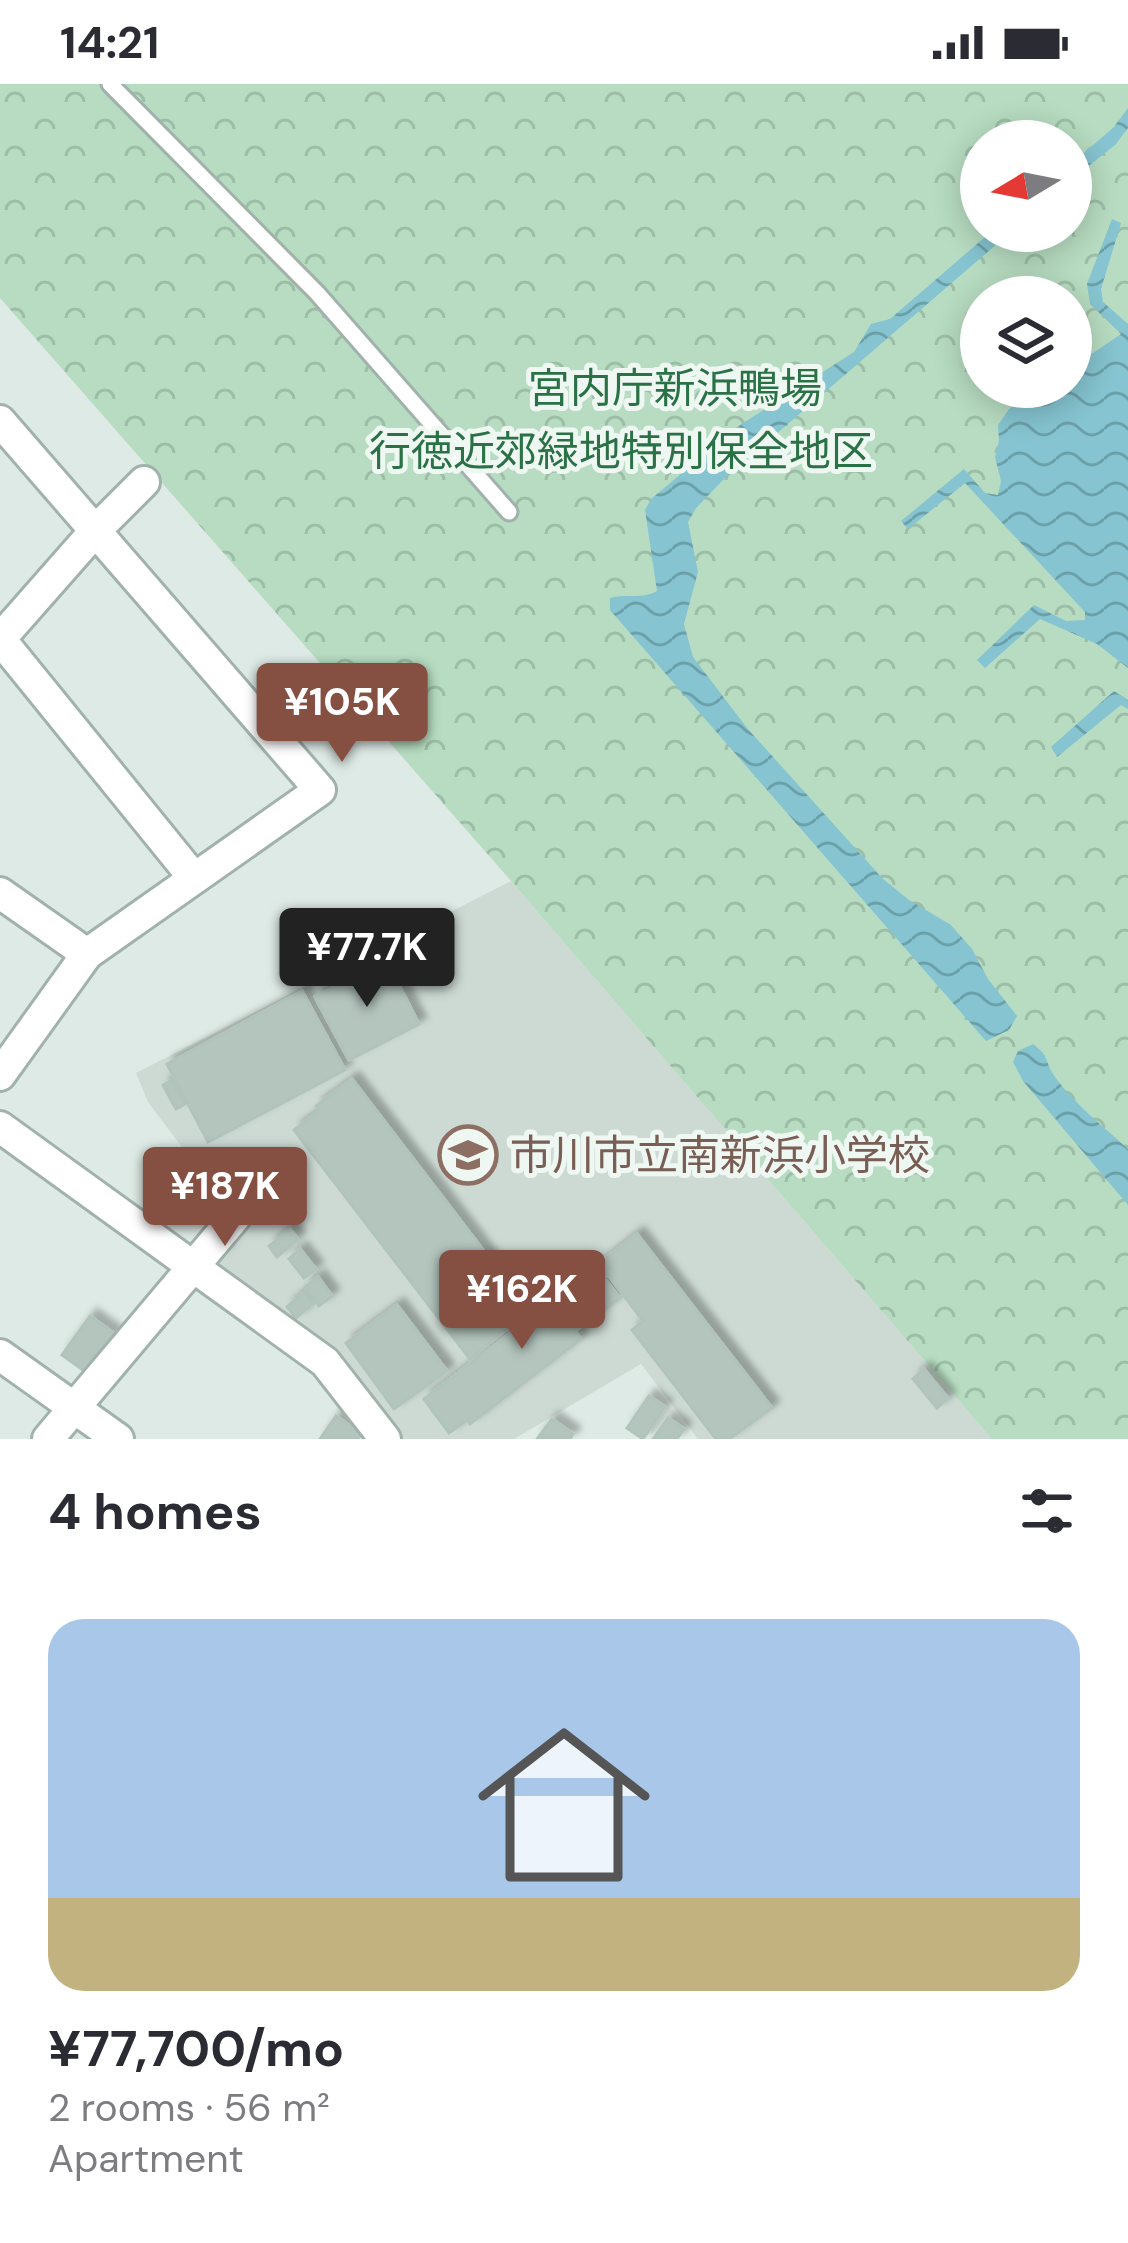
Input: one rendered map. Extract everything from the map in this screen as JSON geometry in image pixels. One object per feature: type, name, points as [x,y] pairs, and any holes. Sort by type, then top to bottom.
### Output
[{"type":"street","points":[[0,421],[320,790],[87,954],[0,1076]]},
{"type":"street","points":[[144,482],[0,639],[194,878]]},
{"type":"street","points":[[0,892],[87,954]]},
{"type":"street","points":[[0,1127],[325,1362],[385,1439]]},
{"type":"street","points":[[48,1439],[235,1217]]},
{"type":"street","points":[[0,1355],[118,1439]]},
{"type":"lane","points":[[110,84],[317,293],[509,512]]},
{"type":"shaded area","name":"市川市立南新浜小学校","points":[[511,881],[992,1439],[698,1439],[641,1364],[514,1439],[400,1439],[334,1354],[217,1270],[215,1259],[241,1226],[148,1102],[136,1073]]},
{"type":"green space","name":"行徳近郊緑地特別保全地区","points":[[0,84],[1128,84],[1128,1439],[992,1439],[0,298]]},
{"type":"water","points":[[1128,108],[1128,128],[1092,163],[1092,146]]},
{"type":"water","points":[[1112,219],[1121,223],[1101,289],[1103,302],[1128,324],[1128,668],[1097,644],[1040,619],[985,668],[977,660],[1034,605],[1066,621],[1085,620],[1085,612],[965,483],[908,529],[901,521],[964,469],[985,493],[998,495],[998,425],[1010,408],[1092,408],[1092,354],[1121,334],[1092,306],[1090,276]]},
{"type":"water","points":[[968,252],[988,252],[696,508],[688,522],[698,572],[684,624],[693,657],[747,728],[883,879],[951,925],[972,949],[1017,1016],[1009,1030],[986,1041],[610,610],[610,598],[657,591],[645,510],[651,499],[737,427],[854,352],[871,324],[890,319]]},
{"type":"water","points":[[1114,691],[1128,700],[1128,709],[1121,705],[1057,757],[1051,747]]},
{"type":"water","points":[[1033,1044],[1068,1093],[1128,1149],[1128,1205],[1023,1081],[1013,1062],[1018,1051]]},
{"type":"building","points":[[386,960],[419,1024],[349,1060],[315,997]]},
{"type":"building","points":[[302,991],[345,1070],[208,1142],[167,1064]]},
{"type":"building","points":[[352,1079],[530,1311],[470,1359],[294,1130]]},
{"type":"building","points":[[172,1080],[185,1104],[176,1109],[163,1085]]},
{"type":"building","points":[[290,1229],[298,1239],[277,1257],[269,1246]]},
{"type":"building","points":[[637,1234],[772,1408],[729,1439],[716,1439],[632,1330],[643,1321],[609,1276],[614,1272],[605,1259]]},
{"type":"building","points":[[300,1249],[316,1269],[304,1278],[289,1259]]},
{"type":"building","points":[[604,1261],[612,1272],[604,1278],[620,1298],[575,1331],[581,1339],[470,1424],[467,1420],[449,1433],[424,1399]]},
{"type":"building","points":[[565,1264],[573,1276],[539,1302],[528,1286],[555,1265],[559,1269]]},
{"type":"building","points":[[318,1277],[332,1296],[319,1306],[305,1287]]},
{"type":"building","points":[[304,1292],[313,1303],[296,1318],[287,1307]]},
{"type":"building","points":[[397,1305],[447,1371],[394,1409],[346,1343]]},
{"type":"building","points":[[90,1316],[115,1334],[87,1373],[62,1355]]},
{"type":"building","points":[[924,1369],[948,1398],[937,1408],[913,1379]]},
{"type":"building","points":[[649,1396],[665,1407],[643,1439],[627,1428]]},
{"type":"building","points":[[336,1416],[361,1434],[358,1439],[320,1439]]},
{"type":"building","points":[[668,1418],[684,1429],[677,1439],[653,1439]]},
{"type":"building","points":[[552,1419],[573,1434],[570,1439],[537,1439]]},
{"type":"place","name":"市川市立南新浜小学校","points":[[468,1155]]},
{"type":"park label","name":"宮内庁新浜鴨場","points":[[675,388]]}]
